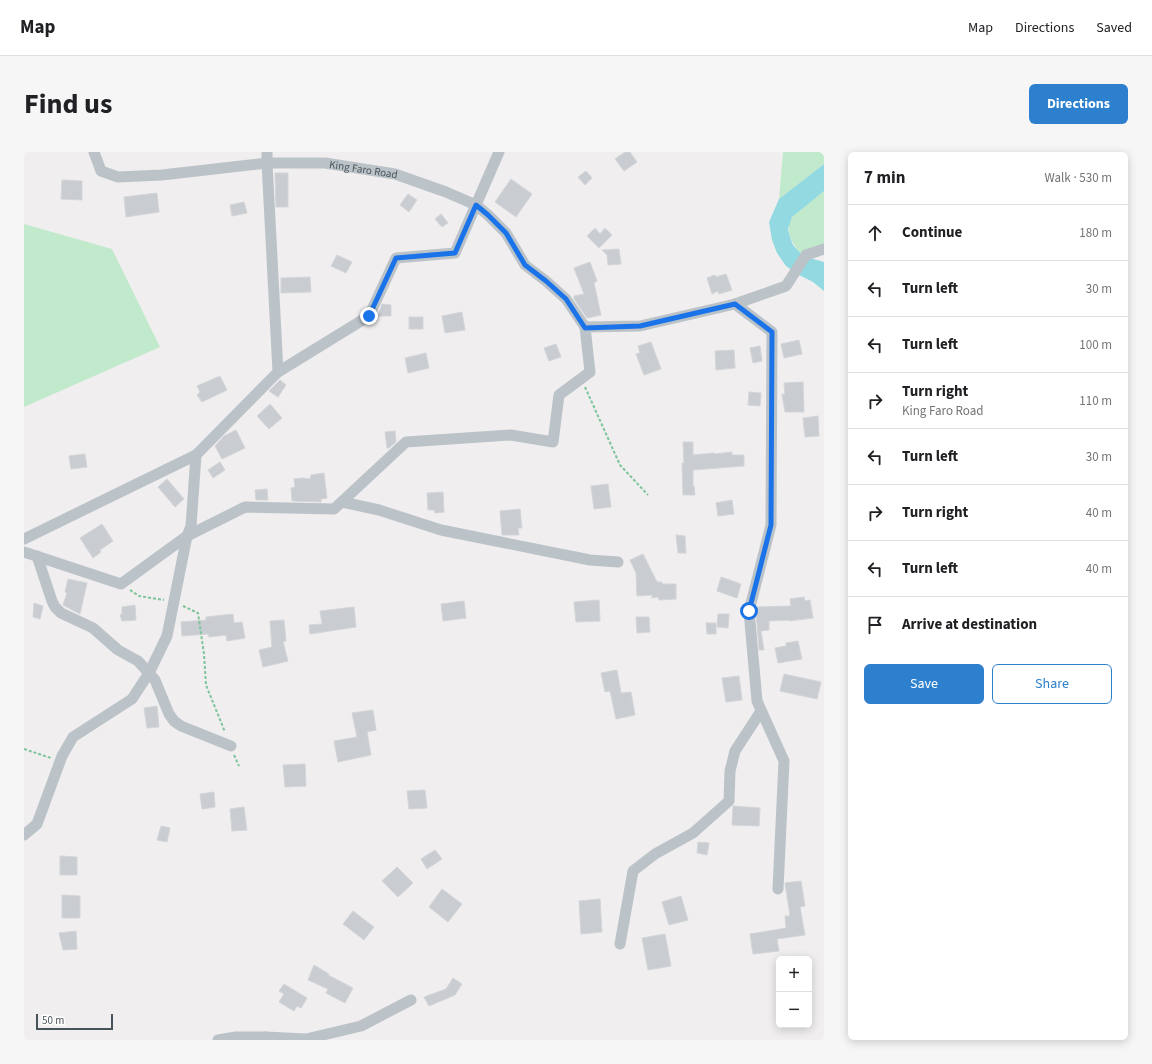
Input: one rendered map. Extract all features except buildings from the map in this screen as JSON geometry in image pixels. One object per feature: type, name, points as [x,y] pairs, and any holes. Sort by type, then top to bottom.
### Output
[{"type":"street","name":"King Faro Road","points":[[94,152],[101,171],[118,177],[162,175],[267,163],[325,163],[395,174],[446,192],[476,205],[488,215],[506,233],[525,265],[566,299],[585,328]]},
{"type":"street","points":[[267,152],[278,372]]},
{"type":"street","points":[[24,540],[196,455],[278,372],[369,316],[396,258],[455,253],[499,152]]},
{"type":"street","points":[[24,552],[121,584],[187,536],[245,507],[334,509],[406,442],[511,435],[552,442],[559,395],[590,372],[585,328],[640,326],[735,304],[786,286],[806,255],[824,249]]},
{"type":"street","points":[[735,304],[772,332],[771,525],[749,611],[757,701],[784,761],[778,889]]},
{"type":"street","points":[[24,835],[37,824],[59,762],[73,737],[132,699],[149,673],[167,636],[187,536],[191,526],[196,455]]},
{"type":"street","points":[[342,502],[379,510],[441,530],[590,560],[618,562]]},
{"type":"street","points":[[37,556],[52,601],[61,613],[93,628],[118,650],[138,661],[155,680],[169,714],[174,721],[181,726],[231,746]]},
{"type":"street","points":[[620,944],[633,870],[655,854],[693,833],[729,801],[730,771],[735,751],[761,711]]},
{"type":"street","points":[[218,1040],[236,1037],[306,1039],[361,1026],[411,1000]]},
{"type":"path","points":[[581,379],[620,465],[648,495]]},
{"type":"path","points":[[121,584],[139,596],[174,602],[198,613],[204,654],[206,685],[238,766]]},
{"type":"path","points":[[24,749],[59,762]]},
{"type":"green space","points":[[783,152],[824,152],[824,164],[779,199]]},
{"type":"green space","points":[[824,191],[824,244],[801,254],[789,233],[789,224],[798,211]]},
{"type":"green space","points":[[24,224],[112,249],[160,347],[24,407]]},
{"type":"water","points":[[824,164],[824,191],[792,217],[788,229],[793,245],[801,254],[824,262],[824,291],[813,282],[797,274],[786,266],[777,253],[772,240],[769,222],[779,199]]},
{"type":"route","points":[[369,316],[396,258],[455,253],[476,205],[506,233],[525,265],[566,299],[585,328],[640,326],[735,304],[772,332],[771,525],[749,611]]}]
